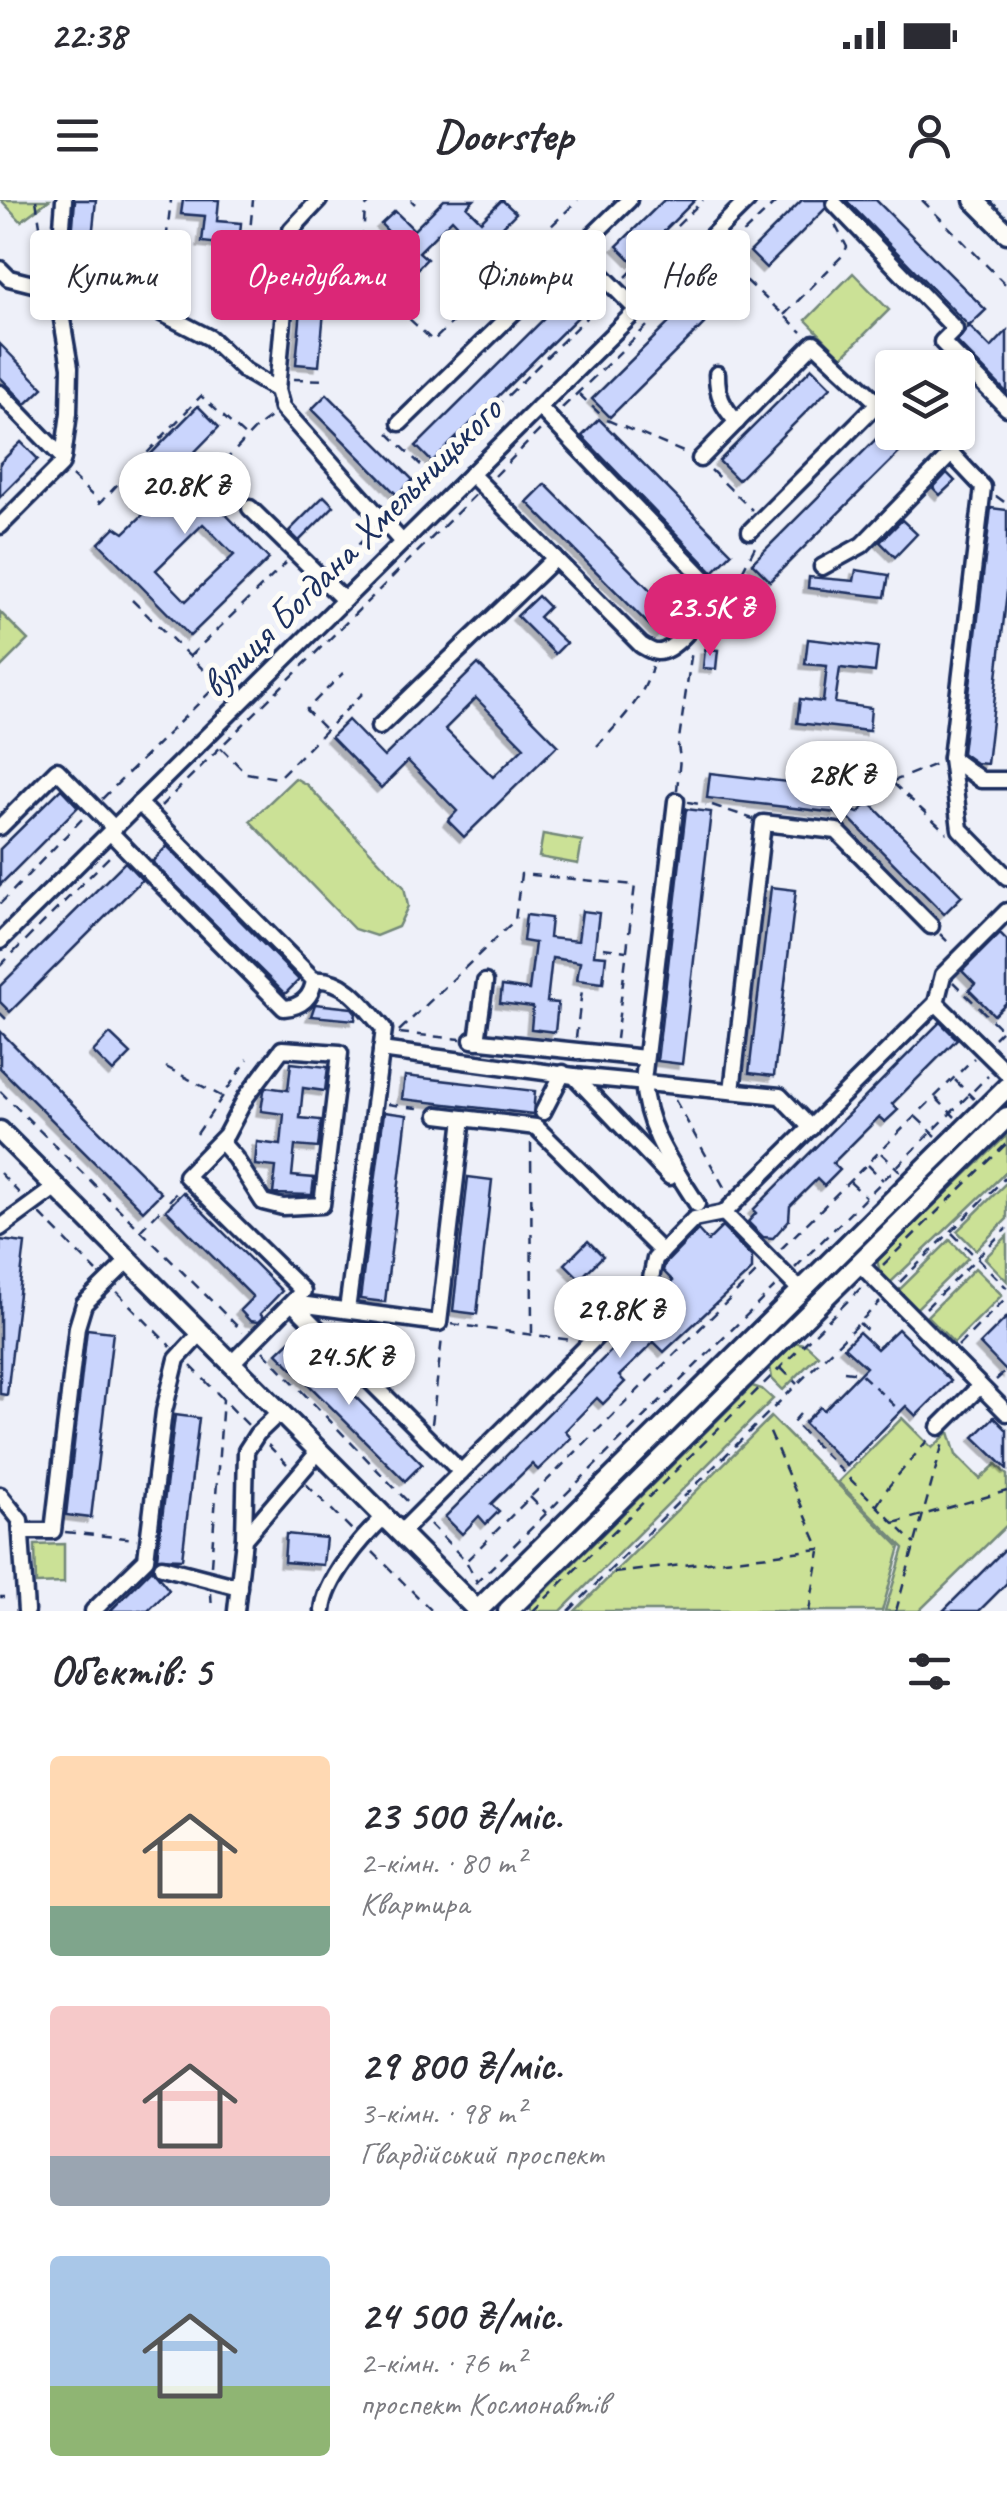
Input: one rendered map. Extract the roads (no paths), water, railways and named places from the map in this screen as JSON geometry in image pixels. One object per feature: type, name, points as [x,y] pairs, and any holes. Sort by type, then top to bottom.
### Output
[{"type":"main road","points":[[980,202],[1007,233]]},
{"type":"main road","points":[[0,1131],[478,1611],[801,1290],[903,1181],[1007,1087]]},
{"type":"main road","points":[[508,1611],[865,1270],[919,1204],[1007,1117]]},
{"type":"main road","points":[[903,1181],[919,1204]]},
{"type":"street","points":[[61,230],[64,200]]},
{"type":"street","points":[[319,200],[291,230],[276,384],[282,408],[402,542]]},
{"type":"street","points":[[597,230],[628,200]]},
{"type":"street","name":"вулиця Богдана Хмельницького","points":[[718,230],[748,200]]},
{"type":"street","points":[[835,204],[955,328],[942,342],[950,350]]},
{"type":"street","points":[[0,269],[8,278],[30,283]]},
{"type":"street","points":[[606,279],[626,299]]},
{"type":"street","points":[[0,526],[62,462],[70,367],[60,320]]},
{"type":"street","points":[[180,320],[210,338],[246,372],[276,384]]},
{"type":"street","points":[[400,423],[505,320]]},
{"type":"street","name":"вулиця Богдана Хмельницького","points":[[0,941],[627,320]]},
{"type":"street","points":[[700,459],[814,343],[875,394]]},
{"type":"street","points":[[717,374],[717,392],[724,409],[737,422]]},
{"type":"street","points":[[975,376],[1007,408]]},
{"type":"street","points":[[0,393],[62,462]]},
{"type":"street","points":[[471,474],[641,645],[654,652],[668,650],[718,594],[539,407]]},
{"type":"street","points":[[750,531],[875,413]]},
{"type":"street","points":[[948,450],[983,487],[951,758],[960,829],[1007,877]]},
{"type":"street","points":[[822,567],[862,545],[951,454]]},
{"type":"street","points":[[250,508],[344,600]]},
{"type":"street","points":[[380,728],[555,558]]},
{"type":"street","points":[[951,758],[981,780],[1007,780]]},
{"type":"street","points":[[0,826],[57,770],[94,807],[122,844],[284,1008],[302,1004],[313,989],[314,980]]},
{"type":"street","points":[[676,799],[643,1081],[653,1130],[697,1204]]},
{"type":"street","points":[[139,803],[314,980]]},
{"type":"street","points":[[732,1091],[763,823],[837,831],[932,926]]},
{"type":"street","points":[[400,1533],[650,1283],[655,1258],[694,1219],[722,1211],[936,1003],[944,973],[1007,910]]},
{"type":"street","points":[[314,980],[328,978],[358,999],[384,1029],[347,1310]]},
{"type":"street","points":[[485,982],[475,1041],[646,1058]]},
{"type":"street","points":[[936,1003],[1003,1069]]},
{"type":"street","points":[[220,1142],[263,1202],[283,1207],[322,1205],[340,1053],[282,1049],[246,1097],[220,1142],[186,1176],[304,1290],[232,1364]]},
{"type":"street","points":[[381,1050],[780,1096],[811,1128]]},
{"type":"street","points":[[538,1121],[568,1074]]},
{"type":"street","points":[[568,1074],[697,1204],[722,1211],[801,1290]]},
{"type":"street","points":[[438,1115],[538,1121],[662,1252]]},
{"type":"street","points":[[292,1303],[439,1322],[463,1118]]},
{"type":"street","points":[[0,1228],[56,1187]]},
{"type":"street","points":[[21,1531],[52,1531],[77,1327],[84,1304],[129,1260]]},
{"type":"street","points":[[865,1270],[1007,1414]]},
{"type":"street","points":[[292,1303],[462,1472]]},
{"type":"street","points":[[154,1563],[148,1540],[164,1410],[180,1356],[202,1333]]},
{"type":"street","points":[[939,1427],[980,1386]]},
{"type":"street","points":[[236,1611],[244,1539],[246,1452],[257,1434],[280,1412]]},
{"type":"street","points":[[244,1539],[319,1451]]},
{"type":"street","points":[[0,1494],[20,1520],[26,1611]]},
{"type":"street","points":[[323,1611],[324,1597],[361,1539],[384,1516]]},
{"type":"street","points":[[154,1563],[239,1587]]},
{"type":"street","points":[[93,1611],[154,1563]]}]
